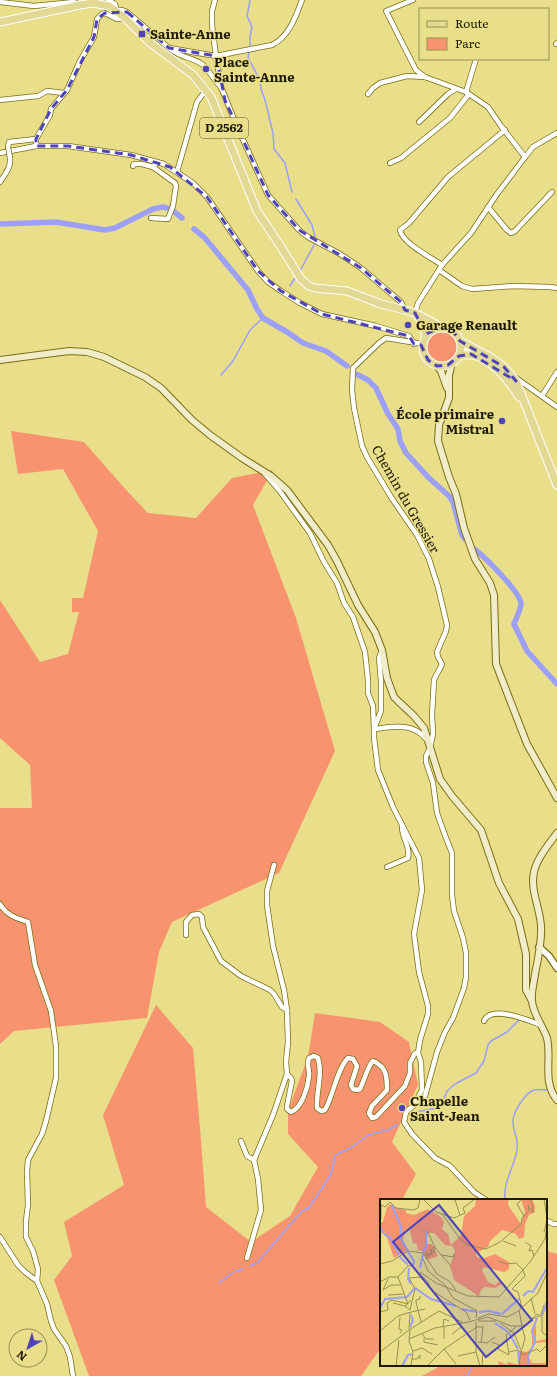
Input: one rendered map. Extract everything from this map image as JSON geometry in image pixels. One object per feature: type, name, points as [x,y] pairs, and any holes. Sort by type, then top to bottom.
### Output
[{"type":"main road","name":"D 2562","points":[[0,22],[80,5],[100,4],[117,11],[149,42],[193,74],[206,90],[214,104],[257,211],[301,279],[309,286],[315,288],[347,291],[381,304],[415,313],[441,328]]},
{"type":"main road","points":[[415,313],[421,321],[426,336]]},
{"type":"main road","points":[[438,366],[452,363],[459,356],[461,351],[460,341],[452,330],[441,328],[435,329],[426,336],[423,344],[423,350],[428,360],[438,366],[449,392]]},
{"type":"main road","points":[[460,341],[492,358],[501,368],[525,406]]},
{"type":"main road","points":[[0,360],[69,351],[87,352],[104,357],[145,377],[161,388],[192,420],[210,435],[242,458],[272,476],[287,490],[328,545],[358,605],[375,632],[382,650],[387,678],[394,697],[424,728],[440,779],[452,796],[481,830],[499,883],[518,919],[526,954],[526,990],[547,1038],[549,1049],[548,1072],[550,1087],[557,1100]]},
{"type":"main road","points":[[459,356],[471,354],[477,356],[501,368],[520,382],[525,406],[557,485]]},
{"type":"main road","points":[[452,363],[449,375],[448,398],[439,425],[438,441],[456,494],[464,528],[475,559],[490,583],[494,595],[496,664],[527,744],[557,798]]},
{"type":"main road","points":[[532,1001],[532,990],[541,936],[541,920],[533,886],[534,872],[536,863],[557,833]]},
{"type":"street","points":[[108,0],[115,4],[117,11],[122,10],[127,12],[169,48],[181,56],[196,60],[203,65],[221,87]]},
{"type":"street","points":[[215,0],[212,11],[212,25],[221,87],[233,118],[268,195],[299,230],[308,237],[340,254],[361,268],[401,302],[405,310]]},
{"type":"street","points":[[169,48],[216,56],[272,45],[280,41],[285,36],[302,0]]},
{"type":"street","points":[[413,0],[386,11],[416,70],[425,77],[467,93],[488,107],[525,157]]},
{"type":"street","points":[[0,2],[34,6],[74,2],[80,5]]},
{"type":"street","points":[[36,146],[36,138],[50,115],[51,109],[64,93],[94,37],[96,22],[99,16],[105,13],[117,19],[125,18]]},
{"type":"street","points":[[390,163],[401,158],[450,118],[467,93],[476,60]]},
{"type":"street","points":[[368,94],[380,83],[407,76],[425,77]]},
{"type":"street","points":[[419,122],[448,94],[456,89]]},
{"type":"street","points":[[177,172],[197,102],[206,90]]},
{"type":"street","points":[[0,100],[38,96],[47,91],[64,93]]},
{"type":"street","points":[[442,264],[408,242],[400,234],[400,230],[409,223],[448,177],[505,130]]},
{"type":"street","points":[[415,313],[418,303],[442,264],[471,233],[488,207],[525,157],[533,147],[557,133]]},
{"type":"street","points":[[0,182],[11,164],[8,147],[9,142],[36,138]]},
{"type":"street","points":[[0,153],[36,146],[68,146],[131,155],[156,162],[177,172],[193,183],[207,197],[258,271],[268,282],[300,303],[322,314],[376,326],[409,336],[414,344]]},
{"type":"street","points":[[153,167],[156,162]]},
{"type":"street","points":[[133,166],[134,164],[142,164],[153,167],[175,183],[176,186],[173,206],[168,219],[151,218]]},
{"type":"street","points":[[488,207],[511,233],[515,231],[552,192]]},
{"type":"street","points":[[439,270],[462,286],[472,289],[512,286],[557,288]]},
{"type":"street","name":"Chemin du Gressier","points":[[414,1105],[425,1096],[437,1052],[445,1032],[453,1018],[464,988],[466,971],[466,953],[463,938],[454,911],[452,894],[452,853],[438,813],[426,762],[429,745],[434,734],[432,716],[434,680],[442,664],[437,652],[447,625],[438,587],[425,549],[391,497],[362,446],[352,390],[353,368],[386,338],[414,344],[423,344]]},
{"type":"street","points":[[542,396],[557,372]]},
{"type":"street","points":[[520,382],[557,407]]},
{"type":"street","points":[[260,469],[279,490],[310,533],[324,562],[337,583],[344,603],[353,617],[365,652],[368,692],[373,706],[374,738],[378,770],[393,807],[419,858],[422,890],[414,934],[419,972],[428,1006],[427,1017],[420,1040],[418,1053],[421,1062],[422,1090],[414,1105],[406,1112],[404,1122],[410,1131],[435,1158],[450,1166],[474,1192],[484,1199]]},
{"type":"street","points":[[374,729],[381,711],[379,658],[382,650]]},
{"type":"street","points":[[374,729],[398,726],[421,732],[429,745]]},
{"type":"street","points":[[386,867],[408,858],[409,850],[402,832],[402,824]]},
{"type":"street","points":[[247,1258],[261,1210],[258,1179],[254,1160],[273,1115],[287,1074],[287,1010],[284,990],[273,946],[267,905],[268,891],[274,865]]},
{"type":"street","points":[[0,904],[4,911],[13,917],[28,922],[35,965],[51,1011],[56,1046],[56,1078],[42,1134],[28,1160],[26,1237],[33,1251],[38,1270],[37,1281],[47,1304],[54,1329],[66,1346],[73,1376]]},
{"type":"street","points":[[186,935],[186,922],[192,915],[199,914],[202,917],[203,928],[221,961],[241,976],[270,990],[282,1007],[287,1010]]},
{"type":"street","points":[[539,947],[549,956],[557,968]]},
{"type":"street","points":[[484,1021],[485,1018],[490,1015],[503,1014],[518,1016],[541,1025]]},
{"type":"street","points":[[287,1074],[292,1081],[287,1106],[287,1109],[291,1112],[298,1107],[308,1085],[309,1075],[307,1064],[309,1058],[314,1056],[318,1058],[320,1066],[320,1086],[317,1108],[321,1111],[325,1110],[345,1061],[348,1058],[353,1059],[357,1066],[351,1085],[353,1089],[357,1090],[360,1089],[367,1074],[369,1064],[373,1061],[381,1064],[387,1076],[387,1090],[372,1106],[369,1113],[372,1118],[376,1117],[405,1086],[410,1073],[410,1063],[415,1053],[418,1053]]},
{"type":"street","points":[[241,1141],[247,1156],[254,1160]]},
{"type":"street","points":[[547,1221],[553,1224],[557,1224]]},
{"type":"street","points":[[0,1237],[18,1264],[25,1272],[37,1281]]},
{"type":"highlighted area","points":[[127,12],[169,48],[216,56],[225,100],[268,195],[299,230],[361,268],[401,302],[405,310],[415,313],[426,334],[441,327],[452,330],[460,341],[504,367],[516,381],[471,354],[459,356],[448,365],[437,366],[428,360],[421,345],[414,344],[409,336],[322,314],[281,291],[258,271],[207,197],[170,167],[131,155],[68,146],[36,146],[36,139],[51,109],[67,90],[94,37],[97,19],[105,13]]},
{"type":"green space","points":[[442,332],[452,337],[457,347],[452,357],[442,362],[432,357],[427,347],[432,337]]},
{"type":"green space","points":[[11,431],[84,442],[148,513],[196,518],[232,478],[273,470],[253,505],[296,618],[335,751],[279,873],[172,922],[159,952],[147,1018],[14,1031],[0,1044],[0,808],[32,808],[30,765],[0,738],[0,600],[40,662],[68,654],[79,612],[72,612],[72,598],[83,598],[98,531],[63,469],[18,474]]},
{"type":"green space","points":[[156,1005],[193,1048],[206,1207],[251,1242],[290,1216],[318,1167],[288,1134],[288,1111],[308,1057],[315,1013],[380,1022],[409,1042],[418,1085],[392,1142],[416,1174],[403,1199],[380,1199],[380,1349],[361,1376],[89,1376],[54,1280],[72,1256],[64,1222],[124,1185],[103,1115]]},
{"type":"green space","points":[[547,1251],[557,1254],[557,1376],[422,1376],[437,1368],[438,1366],[547,1366]]},
{"type":"waterway","points":[[250,0],[247,16],[252,27],[250,46]]},
{"type":"waterway","points":[[249,51],[248,58],[260,80],[273,133],[274,149],[285,163],[292,192]]},
{"type":"waterway","points":[[296,199],[312,225],[315,237]]},
{"type":"waterway","points":[[0,224],[56,222],[105,230],[115,228],[153,209],[163,207],[171,209],[182,218]]},
{"type":"waterway","points":[[194,229],[204,237],[248,290],[263,318],[303,343],[326,351],[347,366]]},
{"type":"waterway","points":[[300,271],[315,243]]},
{"type":"waterway","points":[[290,286],[295,278]]},
{"type":"waterway","points":[[221,375],[233,361],[250,330],[263,318]]},
{"type":"waterway","points":[[356,374],[368,380],[376,388],[388,414],[398,429],[400,441],[406,453],[429,478],[449,496],[453,502],[462,535],[465,539]]},
{"type":"waterway","points":[[473,548],[500,574],[519,598],[521,606],[514,624],[527,651],[557,684]]},
{"type":"waterway","points":[[411,1116],[416,1112],[437,1108],[442,1104],[447,1091],[455,1084],[476,1073],[484,1061],[488,1045],[491,1041],[507,1032],[519,1020]]},
{"type":"waterway","points":[[505,1199],[507,1181],[517,1150],[513,1123],[517,1109],[523,1099],[530,1092],[534,1090],[549,1090]]},
{"type":"waterway","points":[[250,1266],[257,1263],[302,1211],[309,1208],[331,1174],[335,1155],[352,1147],[368,1135],[388,1130],[397,1125]]},
{"type":"waterway","points":[[219,1283],[233,1272],[243,1269]]},
{"type":"waterway","points":[[467,1376],[472,1366]]},
{"type":"place","name":"Sainte-Anne","points":[[142,34]]},
{"type":"place","name":"Place Sainte-Anne","points":[[206,69]]},
{"type":"place","name":"Garage Renault","points":[[408,325]]},
{"type":"place","name":"École primaire Mistral","points":[[502,421]]},
{"type":"place","name":"Chapelle Saint-Jean","points":[[402,1108]]}]
